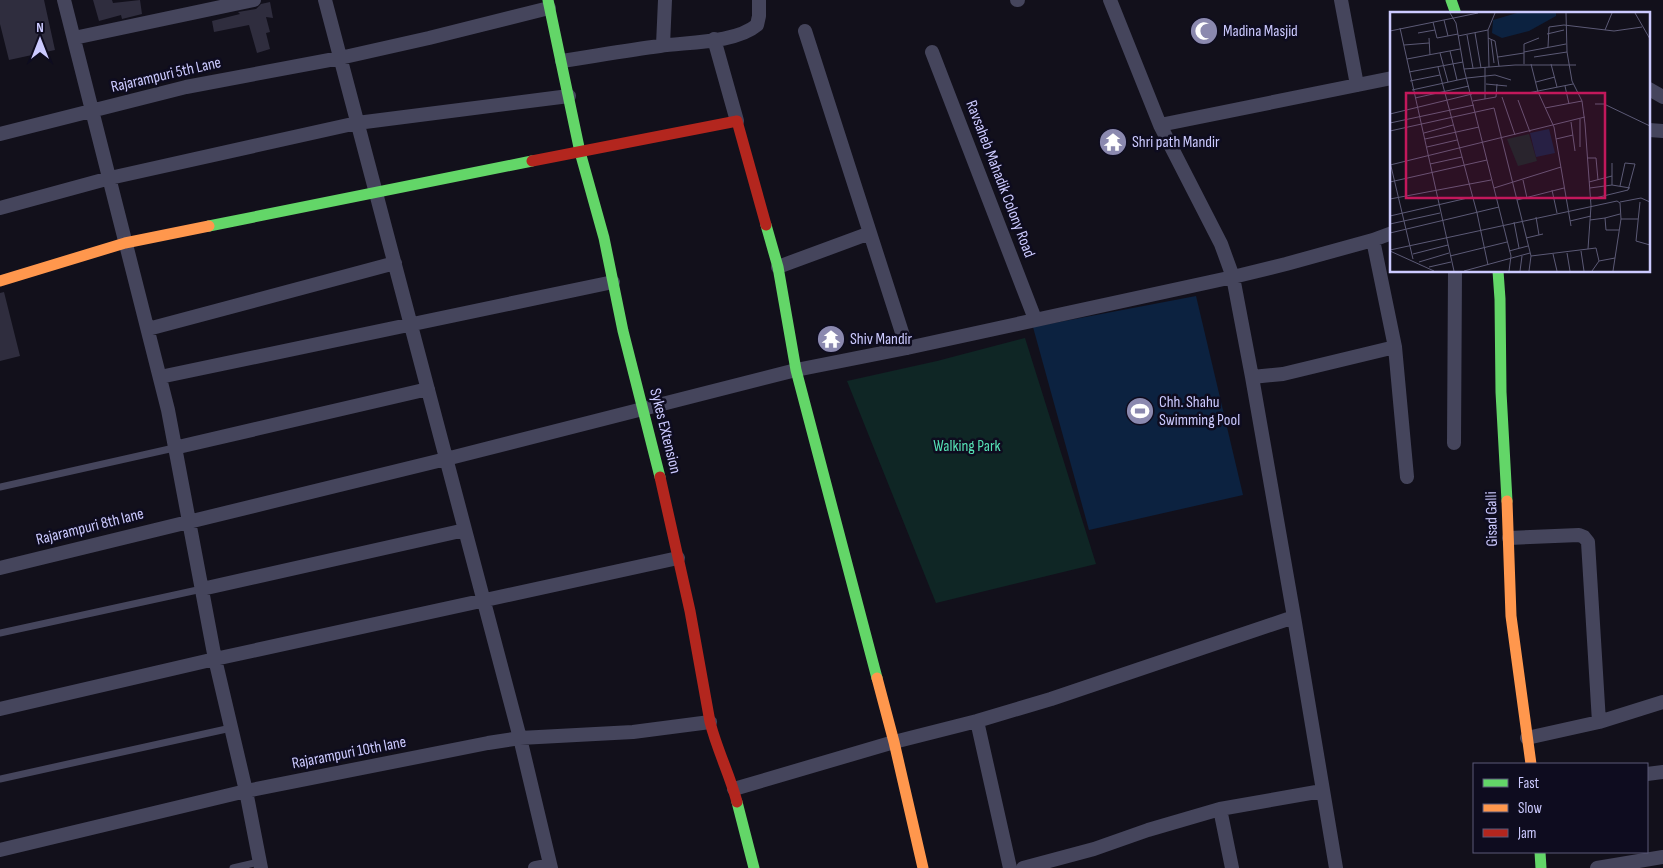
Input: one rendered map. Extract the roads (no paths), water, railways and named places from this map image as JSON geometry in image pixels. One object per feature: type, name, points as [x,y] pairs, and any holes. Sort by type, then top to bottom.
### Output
[{"type":"street","points":[[64,0],[168,410],[215,659],[246,791],[260,865]]},
{"type":"street","points":[[74,38],[254,0]]},
{"type":"street","points":[[325,0],[520,738],[550,866],[535,868]]},
{"type":"street","points":[[663,45],[665,0]]},
{"type":"street","points":[[562,61],[743,34],[757,25],[759,0]]},
{"type":"street","points":[[1110,0],[1160,125],[1221,244],[1233,276],[1294,617],[1336,868]]},
{"type":"street","points":[[1342,0],[1357,85]]},
{"type":"street","points":[[1451,0],[1455,12]]},
{"type":"street","name":"Rajarampuri 5th Lane","points":[[0,134],[186,87],[340,58],[430,38],[548,4]]},
{"type":"street","name":"Sykes EXtension","points":[[548,4],[562,61],[580,152],[604,238],[623,332],[658,469],[690,611],[710,722],[714,738],[734,789],[754,868]]},
{"type":"street","points":[[805,31],[908,348]]},
{"type":"street","points":[[714,39],[778,267],[796,370],[894,742],[922,868]]},
{"type":"street","name":"Ravsaheb Mahadik Colony Road","points":[[932,52],[1035,319]]},
{"type":"street","points":[[1160,125],[1390,78]]},
{"type":"street","points":[[1650,90],[1663,97]]},
{"type":"street","points":[[0,208],[110,178],[357,122],[569,96]]},
{"type":"street","points":[[0,281],[125,243],[376,191],[737,121]]},
{"type":"street","points":[[1650,130],[1663,131]]},
{"type":"street","points":[[778,267],[870,233]]},
{"type":"street","name":"Rajarampuri 8th lane","points":[[0,568],[796,370],[908,348],[1233,276],[1373,240],[1390,234]]},
{"type":"street","points":[[1373,240],[1395,347],[1407,477]]},
{"type":"street","points":[[148,329],[395,263]]},
{"type":"street","points":[[1454,444],[1455,272]]},
{"type":"street","name":"Gisad Galli","points":[[1498,272],[1501,392],[1508,485],[1511,616],[1531,763]]},
{"type":"street","points":[[160,378],[613,282]]},
{"type":"street","points":[[1252,377],[1283,374],[1395,347]]},
{"type":"street","points":[[174,448],[428,389]]},
{"type":"street","points":[[202,589],[465,530]]},
{"type":"street","points":[[1509,538],[1579,535],[1588,542],[1598,722]]},
{"type":"street","points":[[0,708],[678,558]]},
{"type":"street","points":[[734,789],[894,742],[977,721],[1052,699],[1294,617]]},
{"type":"street","points":[[1527,738],[1598,722],[1663,702]]},
{"type":"street","points":[[977,721],[1010,868]]},
{"type":"street","name":"Rajarampuri 10th lane","points":[[0,850],[246,791],[520,738],[633,732],[710,722]]},
{"type":"street","points":[[1648,774],[1663,772]]},
{"type":"street","points":[[1023,868],[1094,849],[1148,830],[1220,809],[1322,791]]},
{"type":"street","points":[[1220,809],[1232,868]]},
{"type":"street","points":[[1540,853],[1541,868]]},
{"type":"street","points":[[1596,868],[1663,857]]},
{"type":"lane","points":[[0,487],[174,448]]},
{"type":"lane","points":[[0,633],[202,589]]},
{"type":"lane","points":[[0,779],[231,728]]},
{"type":"lane","points":[[233,868],[260,865]]},
{"type":"water","name":"Chh. Shahu Swimming Pool","points":[[1196,296],[1243,495],[1089,530],[1033,327]]},
{"type":"place","name":"Madina Masjid","points":[[1204,31]]},
{"type":"place","name":"Shri path Mandir","points":[[1113,142]]},
{"type":"place","name":"Shiv Mandir","points":[[831,339]]},
{"type":"place","name":"Chh. Shahu Swimming Pool","points":[[1140,411]]},
{"type":"park label","name":"Walking Park","points":[[967,446]]}]
